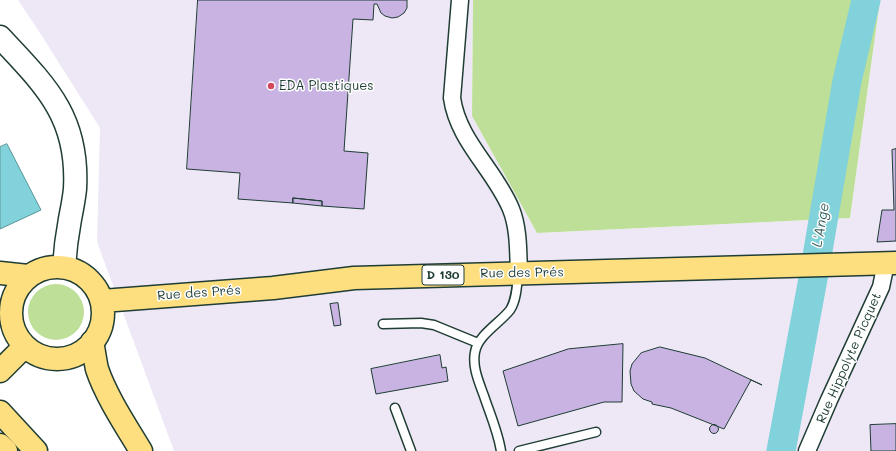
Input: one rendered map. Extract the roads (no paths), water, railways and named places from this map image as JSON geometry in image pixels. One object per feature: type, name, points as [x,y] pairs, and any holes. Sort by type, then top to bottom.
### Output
[{"type":"main road","points":[[0,37],[23,61],[53,98],[63,114],[70,133],[76,162],[75,190],[64,267]]},
{"type":"main road","name":"Rue des Prés","points":[[102,301],[273,288],[354,278],[891,263]]},
{"type":"main road","points":[[52,267],[64,267],[76,271],[86,277],[93,284],[102,301],[102,320],[98,334],[89,346],[77,354],[62,358],[48,358],[34,353],[25,346],[15,333],[11,321],[11,309],[14,296],[20,285],[28,276],[39,270],[52,267]]},
{"type":"main road","points":[[0,273],[28,276]]},
{"type":"main road","points":[[92,342],[97,369],[124,422],[141,451]]},
{"type":"main road","points":[[0,371],[25,346]]},
{"type":"main road","points":[[0,412],[36,451]]},
{"type":"main road","points":[[0,445],[6,451]]},
{"type":"street","points":[[460,0],[452,98],[454,110],[465,134],[504,194],[511,208],[515,220],[517,235],[519,273]]},
{"type":"street","name":"Rue Hippolyte Picquet","points":[[808,451],[829,400],[891,263]]},
{"type":"lane","points":[[503,451],[475,371],[475,350],[478,343],[510,310],[514,301],[519,273]]},
{"type":"lane","points":[[383,324],[421,323],[434,325],[478,343]]},
{"type":"lane","points":[[395,408],[411,451]]},
{"type":"lane","points":[[519,451],[596,432]]},
{"type":"water","points":[[7,144],[41,210],[0,229],[0,147]]},
{"type":"waterway","name":"L'Ange","points":[[781,451],[815,268],[847,81],[866,0]]},
{"type":"place","name":"EDA Plastiques","points":[[271,86]]}]
